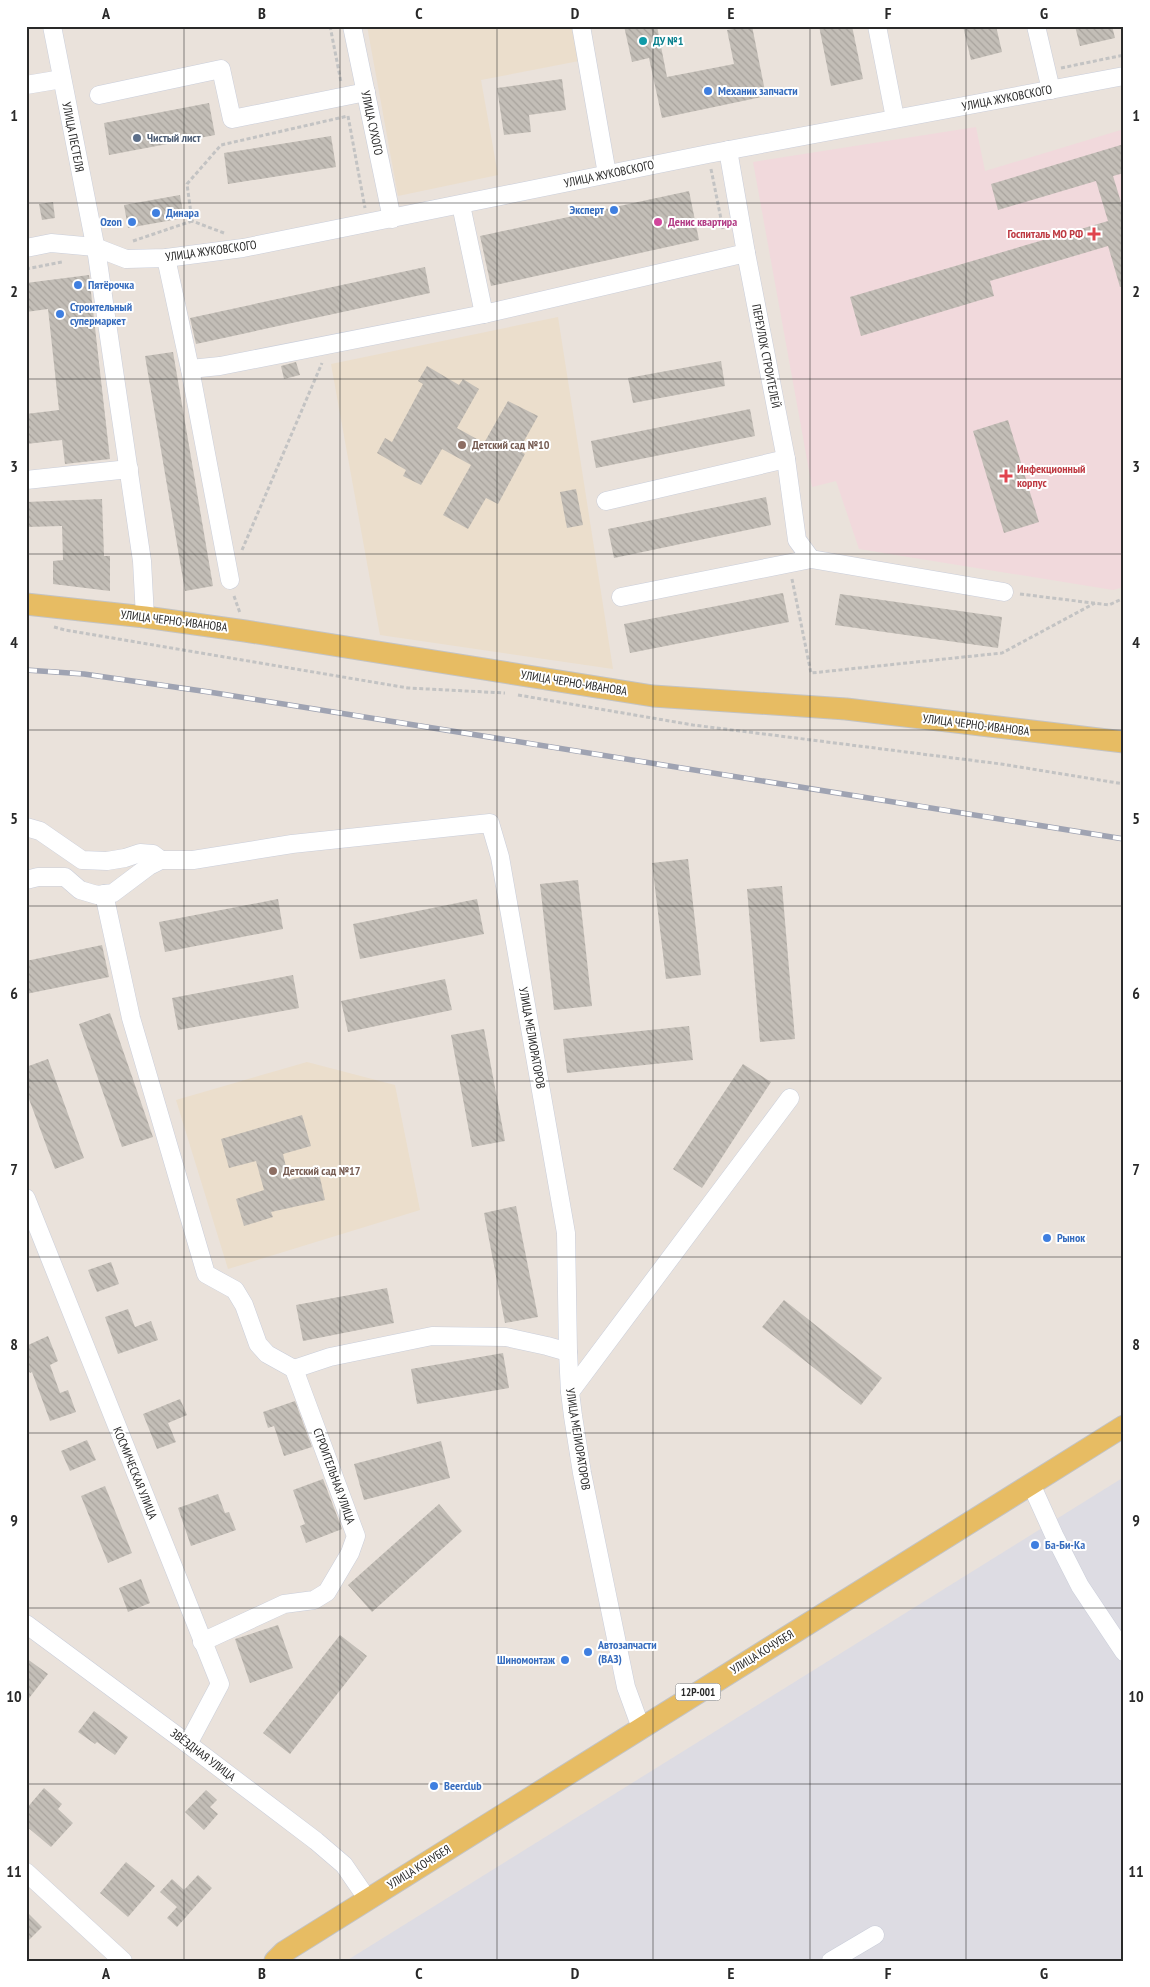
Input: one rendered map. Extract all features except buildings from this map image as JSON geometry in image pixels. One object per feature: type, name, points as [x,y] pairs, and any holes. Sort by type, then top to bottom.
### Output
[{"type":"main road","name":"УЛИЦА ЧЕРНО-ИВАНОВА","points":[[26,604],[145,617],[245,631],[653,696],[846,709],[1124,742]]},
{"type":"main road","name":"УЛИЦА КОЧУБЕЯ","points":[[281,1958],[368,1900],[1124,1426]]},
{"type":"street","name":"УЛИЦА ПЕСТЕЛЯ","points":[[52,26],[95,247],[142,560],[145,617]]},
{"type":"street","name":"УЛИЦА СУХОГО","points":[[352,26],[392,219]]},
{"type":"street","points":[[581,26],[608,174]]},
{"type":"street","points":[[877,26],[895,118]]},
{"type":"street","points":[[1036,26],[1051,90]]},
{"type":"street","points":[[99,95],[221,69],[232,119],[366,92]]},
{"type":"street","name":"УЛИЦА ЖУКОВСКОГО","points":[[26,248],[51,243],[95,247],[126,259],[166,258],[243,248],[728,150],[1124,76]]},
{"type":"street","points":[[26,84],[62,79]]},
{"type":"street","name":"ПЕРЕУЛОК СТРОИТЕЛЕЙ","points":[[728,150],[786,459],[797,540],[811,559]]},
{"type":"street","points":[[461,205],[484,314]]},
{"type":"street","points":[[190,369],[220,366],[484,314],[746,253]]},
{"type":"street","points":[[166,258],[190,369],[230,580]]},
{"type":"street","points":[[606,501],[786,459]]},
{"type":"street","points":[[26,480],[129,469]]},
{"type":"street","points":[[621,597],[811,559],[1004,592]]},
{"type":"street","name":"УЛИЦА МЕЛИОРАТОРОВ","points":[[161,860],[194,860],[292,844],[490,824],[500,856],[566,1233],[570,1392],[582,1473],[626,1688],[641,1728]]},
{"type":"street","points":[[26,827],[40,831],[82,860],[107,861],[140,853],[153,854],[161,860],[149,866],[113,893],[97,895],[80,890],[65,877],[38,877],[26,880]]},
{"type":"street","points":[[104,894],[131,1018],[206,1274],[235,1290],[244,1305],[258,1344],[267,1354],[294,1369],[330,1357],[432,1336],[506,1338],[568,1352]]},
{"type":"street","points":[[570,1392],[790,1098]]},
{"type":"street","name":"КОСМИЧЕСКАЯ УЛИЦА","points":[[26,1198],[220,1684],[188,1744]]},
{"type":"street","name":"СТРОИТЕЛЬНАЯ УЛИЦА","points":[[202,1642],[284,1604],[314,1600],[326,1592],[350,1553],[356,1536],[294,1369]]},
{"type":"street","points":[[1031,1484],[1080,1586],[1124,1652]]},
{"type":"street","name":"ЗВЁЗДНАЯ УЛИЦА","points":[[26,1624],[316,1841],[344,1865],[368,1900]]},
{"type":"street","points":[[26,1872],[123,1961]]},
{"type":"street","points":[[831,1961],[875,1935]]},
{"type":"path","points":[[234,232],[224,233],[192,221],[187,184],[221,145],[348,116],[330,26]]},
{"type":"path","points":[[356,211],[366,210]]},
{"type":"path","points":[[241,552],[330,344]]},
{"type":"path","points":[[230,580],[245,631]]},
{"type":"path","points":[[1004,592],[1109,605],[1124,598]]},
{"type":"path","points":[[811,673],[1002,653],[1095,603]]},
{"type":"path","points":[[51,626],[65,630],[408,688],[502,693],[693,725],[1000,764],[1124,784]]},
{"type":"shaded area","points":[[367,26],[572,26],[579,61],[481,80],[498,175],[398,196]]},
{"type":"shaded area","points":[[976,127],[985,171],[1124,129],[1124,587],[1113,590],[859,549],[836,481],[812,487],[753,162]]},
{"type":"shaded area","points":[[558,317],[613,669],[380,635],[331,364]]},
{"type":"shaded area","points":[[307,1062],[395,1085],[420,1210],[228,1269],[176,1100]]},
{"type":"shaded area","points":[[1124,1477],[1124,1961],[346,1961]]},
{"type":"railway","points":[[26,670],[84,674],[209,692],[1124,839]]},
{"type":"place","name":"ДУ №1","points":[[643,41]]},
{"type":"place","name":"Механик запчасти","points":[[708,91]]},
{"type":"place","name":"Чистый лист","points":[[137,138]]},
{"type":"place","name":"Эксперт","points":[[614,210]]},
{"type":"place","name":"Динара","points":[[156,213]]},
{"type":"place","name":"Ozon","points":[[132,222]]},
{"type":"place","name":"Денис квартира","points":[[658,222]]},
{"type":"place","name":"Госпиталь МО РФ","points":[[1094,234]]},
{"type":"place","name":"Пятёрочка","points":[[78,285]]},
{"type":"place","name":"Строительный супермаркет","points":[[60,314]]},
{"type":"place","name":"Детский сад №10","points":[[462,445]]},
{"type":"place","name":"Инфекционный корпус","points":[[1006,476]]},
{"type":"place","name":"Детский сад №17","points":[[273,1171]]},
{"type":"place","name":"Рынок","points":[[1047,1238]]},
{"type":"place","name":"Ба-Би-Ка","points":[[1035,1545]]},
{"type":"place","name":"Автозапчасти (ВАЗ)","points":[[588,1652]]},
{"type":"place","name":"Шиномонтаж","points":[[565,1660]]},
{"type":"place","name":"Beerclub","points":[[434,1786]]}]
